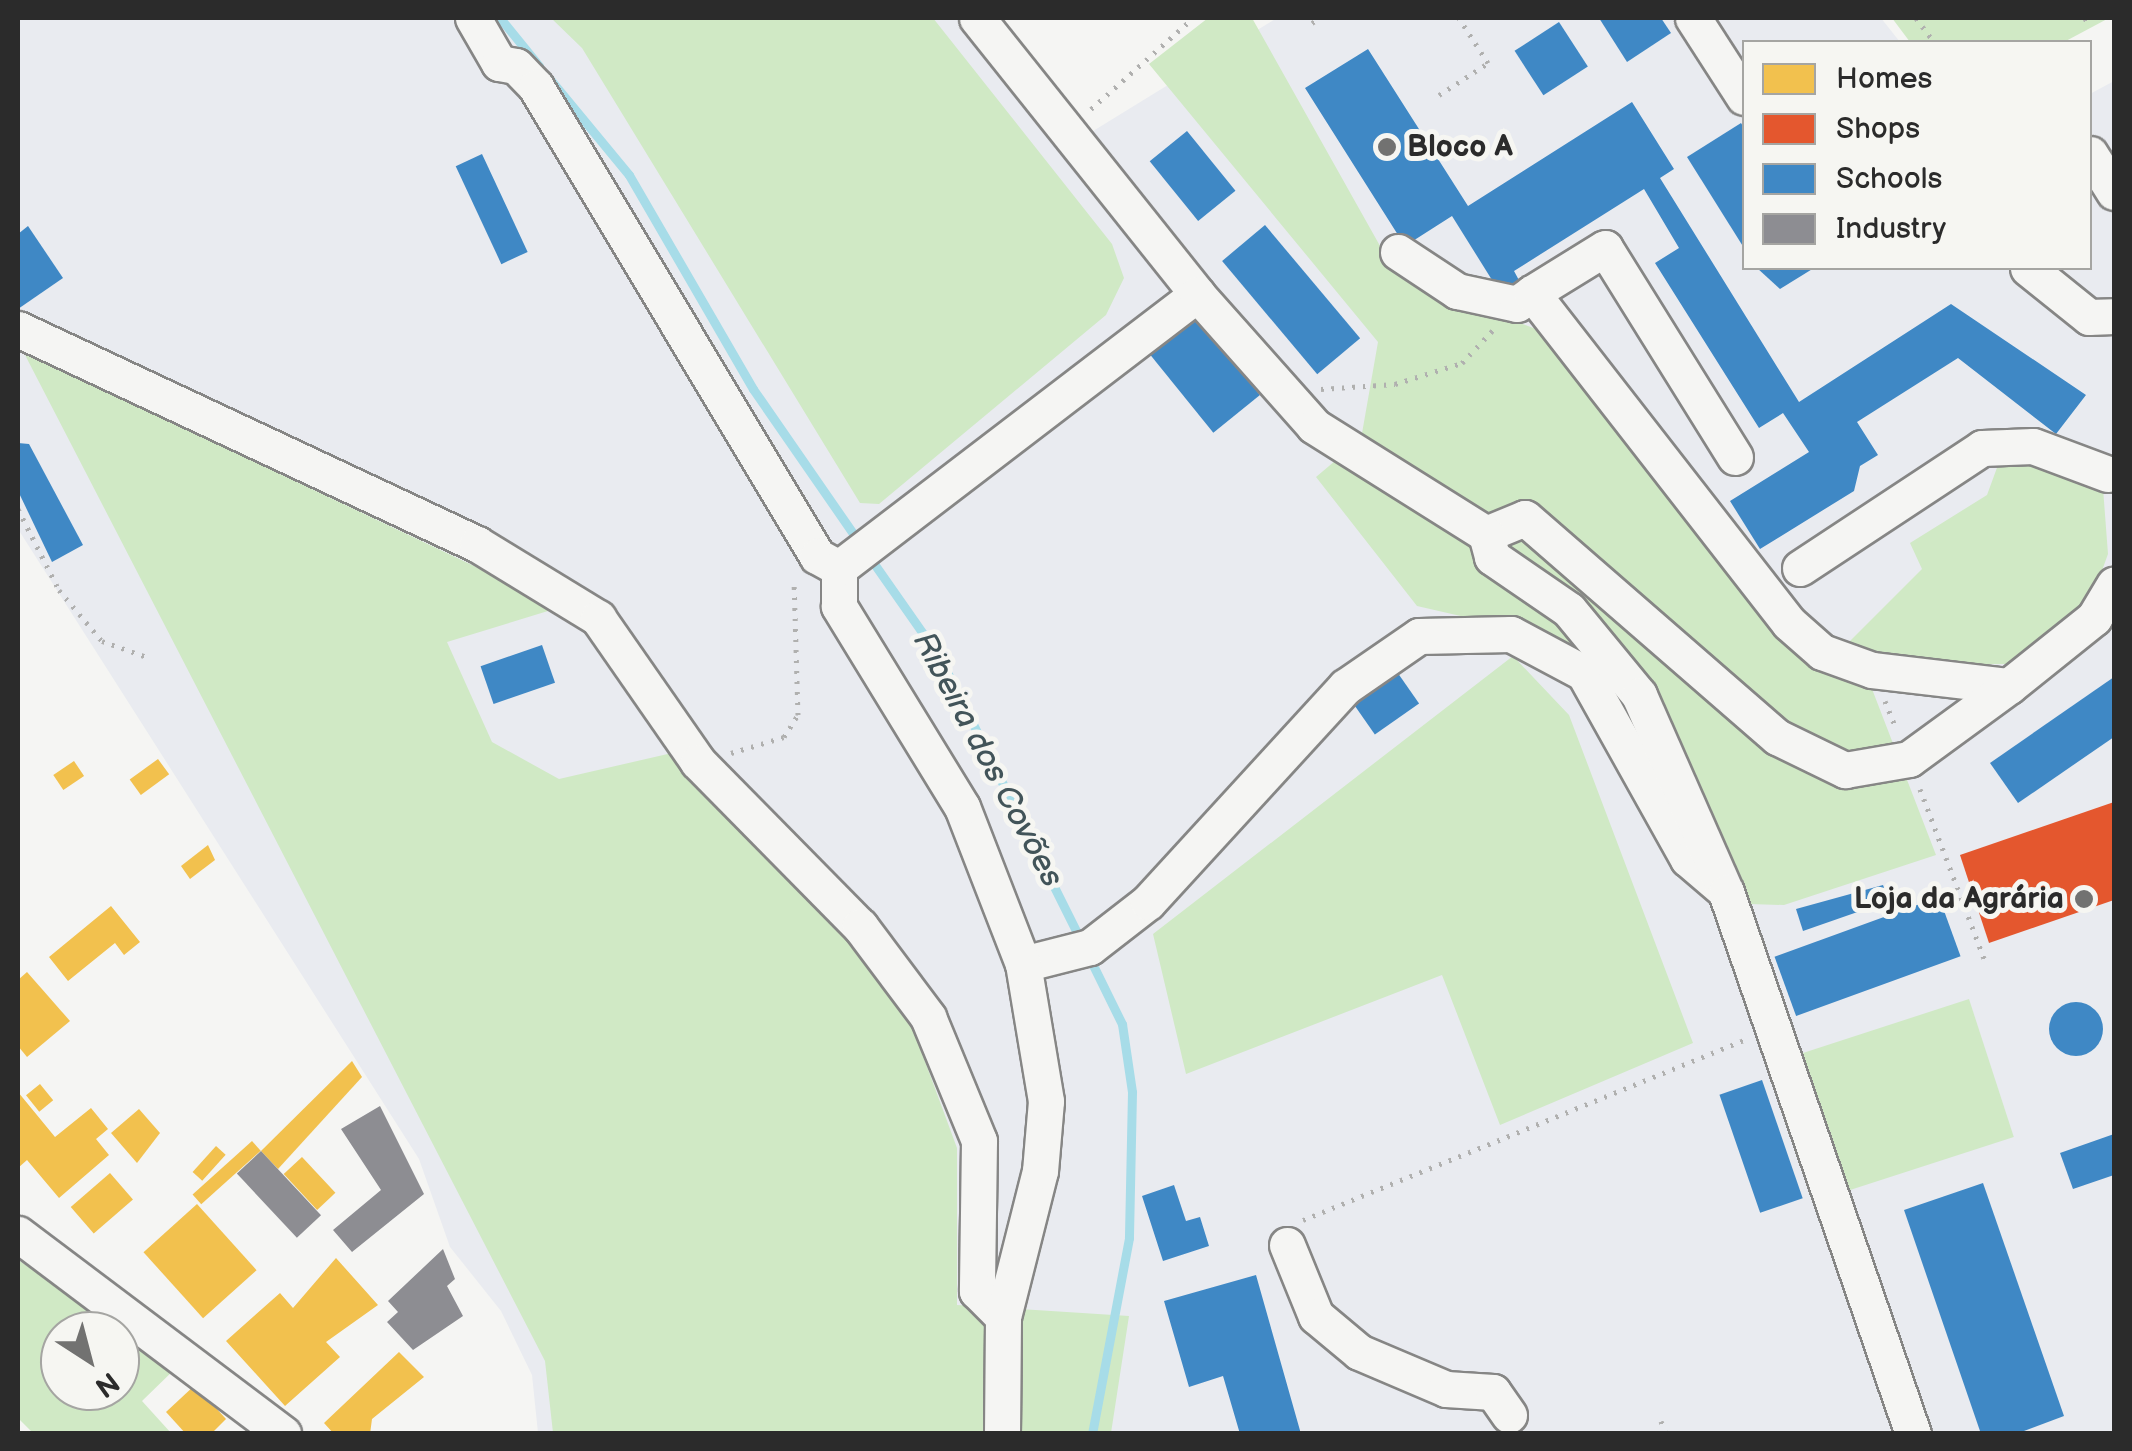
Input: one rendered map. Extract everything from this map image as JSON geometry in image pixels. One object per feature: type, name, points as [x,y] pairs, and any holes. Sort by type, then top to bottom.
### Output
[{"type":"street","points":[[473,18],[499,63],[516,66],[546,103],[817,556],[839,568]]},
{"type":"street","points":[[977,18],[1197,294],[1314,426],[1486,534],[1492,557],[1568,610],[1639,695],[1726,892],[1913,1434]]},
{"type":"street","points":[[1692,18],[1742,94]]},
{"type":"street","points":[[2092,152],[2114,137]]},
{"type":"street","points":[[2092,156],[2114,192]]},
{"type":"street","points":[[1398,252],[1457,291],[1517,304],[1605,248],[1735,456]]},
{"type":"street","points":[[2030,270],[2090,318],[2114,316]]},
{"type":"street","points":[[1532,293],[1789,623],[1822,652],[1872,670],[2009,686]]},
{"type":"street","points":[[839,568],[1197,294]]},
{"type":"street","points":[[18,329],[477,544],[598,618],[698,762],[860,926],[928,1017],[979,1141],[978,1292],[1002,1316]]},
{"type":"street","points":[[1800,568],[1982,448],[2032,446],[2112,479]]},
{"type":"street","points":[[1486,534],[1525,518],[1777,736],[1846,770],[1909,759],[2094,618],[2114,584]]},
{"type":"street","points":[[839,568],[839,606],[962,807],[1037,961],[1046,1100],[1040,1171],[1002,1316],[1002,1434]]},
{"type":"street","points":[[1037,961],[1090,947],[1148,902],[1382,654],[1457,632],[1511,634],[1584,673],[1688,860],[1726,892]]},
{"type":"street","points":[[18,1234],[283,1434]]},
{"type":"street","points":[[1286,1245],[1316,1316],[1358,1352],[1446,1389],[1493,1392],[1509,1415]]},
{"type":"path","points":[[1067,130],[1193,18]]},
{"type":"path","points":[[1312,22],[1320,18]]},
{"type":"path","points":[[1439,95],[1488,63],[1459,18]]},
{"type":"path","points":[[1916,18],[1932,40]]},
{"type":"path","points":[[1307,394],[1395,384],[1462,363]]},
{"type":"path","points":[[18,509],[59,590],[102,641],[144,656]]},
{"type":"path","points":[[698,762],[784,736],[798,716],[801,527]]},
{"type":"path","points":[[1923,798],[1986,964]]},
{"type":"path","points":[[1286,1245],[1293,1224],[1738,1040],[1778,1036]]},
{"type":"path","points":[[1662,1420],[1666,1434]]},
{"type":"shaded area","points":[[18,18],[962,18],[1059,152],[1277,18],[1881,18],[1898,40],[1742,40],[1742,270],[2092,270],[2092,93],[2114,81],[2114,1433],[538,1433],[532,1375],[501,1311],[450,1247],[419,1159],[18,529]]},
{"type":"green space","points":[[551,18],[933,18],[1112,244],[1124,278],[1106,315],[879,504],[860,503],[582,48]]},
{"type":"green space","points":[[1208,18],[1252,18],[1384,253],[1454,299],[1536,329],[1639,443],[1799,654],[1867,676],[1936,855],[1784,905],[1749,904],[1723,843],[1615,704],[1513,628],[1417,606],[1316,477],[1361,439],[1378,342],[1149,64]]},
{"type":"green space","points":[[1892,18],[2109,18],[2068,40],[1908,40]]},
{"type":"green space","points":[[24,353],[561,607],[447,642],[492,742],[559,779],[672,753],[845,937],[912,1026],[957,1148],[957,1305],[1129,1316],[1111,1433],[553,1433],[545,1361]]},
{"type":"green space","points":[[2033,457],[2103,488],[2108,554],[2091,601],[2006,664],[1911,665],[1845,646],[1922,569],[1910,543],[1987,495],[1998,465]]},
{"type":"green space","points":[[1513,656],[1569,715],[1693,1043],[1500,1125],[1442,975],[1186,1074],[1153,934]]},
{"type":"green space","points":[[1969,999],[2014,1137],[1845,1192],[1801,1054]]},
{"type":"green space","points":[[18,1260],[95,1311],[40,1311],[40,1411],[140,1411],[140,1341],[178,1366],[142,1401],[171,1433],[33,1433],[18,1418]]},
{"type":"building: Homes","points":[[158,759],[169,774],[141,795],[130,780]]},
{"type":"building: Homes","points":[[74,761],[84,776],[63,790],[53,775]]},
{"type":"building: Homes","points":[[208,845],[215,860],[190,879],[181,866]]},
{"type":"building: Homes","points":[[111,906],[140,942],[124,955],[115,943],[68,981],[49,957]]},
{"type":"building: Homes","points":[[27,972],[70,1021],[27,1057],[18,1046],[18,980]]},
{"type":"building: Homes","points":[[352,1061],[362,1077],[278,1169],[261,1151]]},
{"type":"building: Homes","points":[[40,1084],[53,1100],[39,1112],[26,1095]]},
{"type":"building: Homes","points":[[18,1092],[55,1137],[91,1108],[108,1129],[96,1139],[109,1155],[59,1198],[27,1160],[18,1168]]},
{"type":"building: Homes","points":[[139,1109],[160,1133],[137,1163],[111,1133]]},
{"type":"building: Homes","points":[[252,1141],[261,1151],[201,1204],[193,1195]]},
{"type":"building: Homes","points":[[216,1146],[226,1155],[202,1181],[193,1172]]},
{"type":"building: Homes","points":[[302,1157],[335,1193],[317,1210],[284,1174]]},
{"type":"building: Homes","points":[[110,1173],[133,1199],[94,1234],[71,1207]]},
{"type":"building: Homes","points":[[197,1204],[257,1270],[203,1318],[143,1252]]},
{"type":"building: Homes","points":[[336,1258],[378,1305],[326,1342],[340,1357],[285,1406],[226,1341],[280,1293],[293,1308]]},
{"type":"building: Homes","points":[[399,1352],[424,1377],[372,1419],[370,1434],[334,1434],[324,1423]]},
{"type":"building: Homes","points":[[195,1385],[226,1419],[211,1434],[186,1434],[166,1412]]},
{"type":"building: Shops","points":[[2114,802],[2114,900],[1989,943],[1960,855]]},
{"type":"building: Schools","points":[[1599,18],[1661,18],[1671,33],[1627,62]]},
{"type":"building: Schools","points":[[1559,22],[1588,66],[1543,95],[1515,51]]},
{"type":"building: Schools","points":[[1368,49],[1468,206],[1632,102],[1674,169],[1660,178],[1799,402],[1951,304],[2086,395],[2056,434],[1958,358],[1857,422],[1878,455],[1860,466],[1854,491],[1760,549],[1730,501],[1809,452],[1783,413],[1759,428],[1655,263],[1679,248],[1644,189],[1514,271],[1521,284],[1502,296],[1452,216],[1405,246],[1305,88]]},
{"type":"building: Schools","points":[[1741,123],[1742,245],[1687,157]]},
{"type":"building: Schools","points":[[1187,131],[1235,191],[1198,221],[1150,161]]},
{"type":"building: Schools","points":[[482,154],[528,252],[501,264],[456,166]]},
{"type":"building: Schools","points":[[1265,225],[1360,338],[1317,374],[1222,261]]},
{"type":"building: Schools","points":[[28,226],[63,278],[18,309],[18,234]]},
{"type":"building: Schools","points":[[1759,270],[1811,270],[1780,289]]},
{"type":"building: Schools","points":[[1192,311],[1260,395],[1213,433],[1145,349]]},
{"type":"building: Schools","points":[[18,443],[29,444],[83,545],[52,562],[18,491]]},
{"type":"building: Schools","points":[[542,645],[555,683],[494,704],[481,666]]},
{"type":"building: Schools","points":[[1395,669],[1419,703],[1375,734],[1351,700]]},
{"type":"building: Schools","points":[[2114,677],[2114,737],[2018,803],[1990,763]]},
{"type":"building: Schools","points":[[1883,885],[1889,901],[1803,931],[1796,909]]},
{"type":"building: Schools","points":[[1939,897],[1961,956],[1796,1016],[1775,957]]},
{"type":"building: Schools","points":[[2076,1002],[2095,1010],[2103,1029],[2095,1048],[2076,1056],[2057,1048],[2049,1029],[2057,1010]]},
{"type":"building: Schools","points":[[1762,1080],[1803,1198],[1760,1213],[1719,1095]]},
{"type":"building: Schools","points":[[2114,1134],[2114,1175],[2073,1189],[2060,1153]]},
{"type":"building: Schools","points":[[1983,1183],[2064,1416],[2016,1434],[1981,1434],[1904,1210]]},
{"type":"building: Schools","points":[[1174,1185],[1186,1221],[1200,1217],[1209,1246],[1163,1261],[1142,1196]]},
{"type":"building: Schools","points":[[1256,1275],[1301,1434],[1240,1434],[1223,1376],[1189,1387],[1164,1301]]},
{"type":"building: Industry","points":[[380,1106],[424,1194],[352,1252],[333,1230],[381,1190],[341,1129]]},
{"type":"building: Industry","points":[[261,1151],[321,1215],[297,1238],[237,1174]]},
{"type":"building: Industry","points":[[443,1249],[455,1279],[447,1286],[463,1316],[413,1350],[387,1322],[398,1312],[388,1301]]},
{"type":"waterway","name":"Ribeira dos Covões","points":[[500,18],[539,66]]},
{"type":"waterway","name":"Ribeira dos Covões","points":[[549,78],[629,175],[753,389],[859,542]]},
{"type":"waterway","name":"Ribeira dos Covões","points":[[868,555],[940,658],[1080,939]]},
{"type":"waterway","name":"Ribeira dos Covões","points":[[1089,957],[1122,1024],[1132,1092],[1129,1238],[1092,1434]]},
{"type":"place","name":"Bloco A","points":[[1387,147]]},
{"type":"place","name":"Loja da Agrária","points":[[2084,899]]}]
